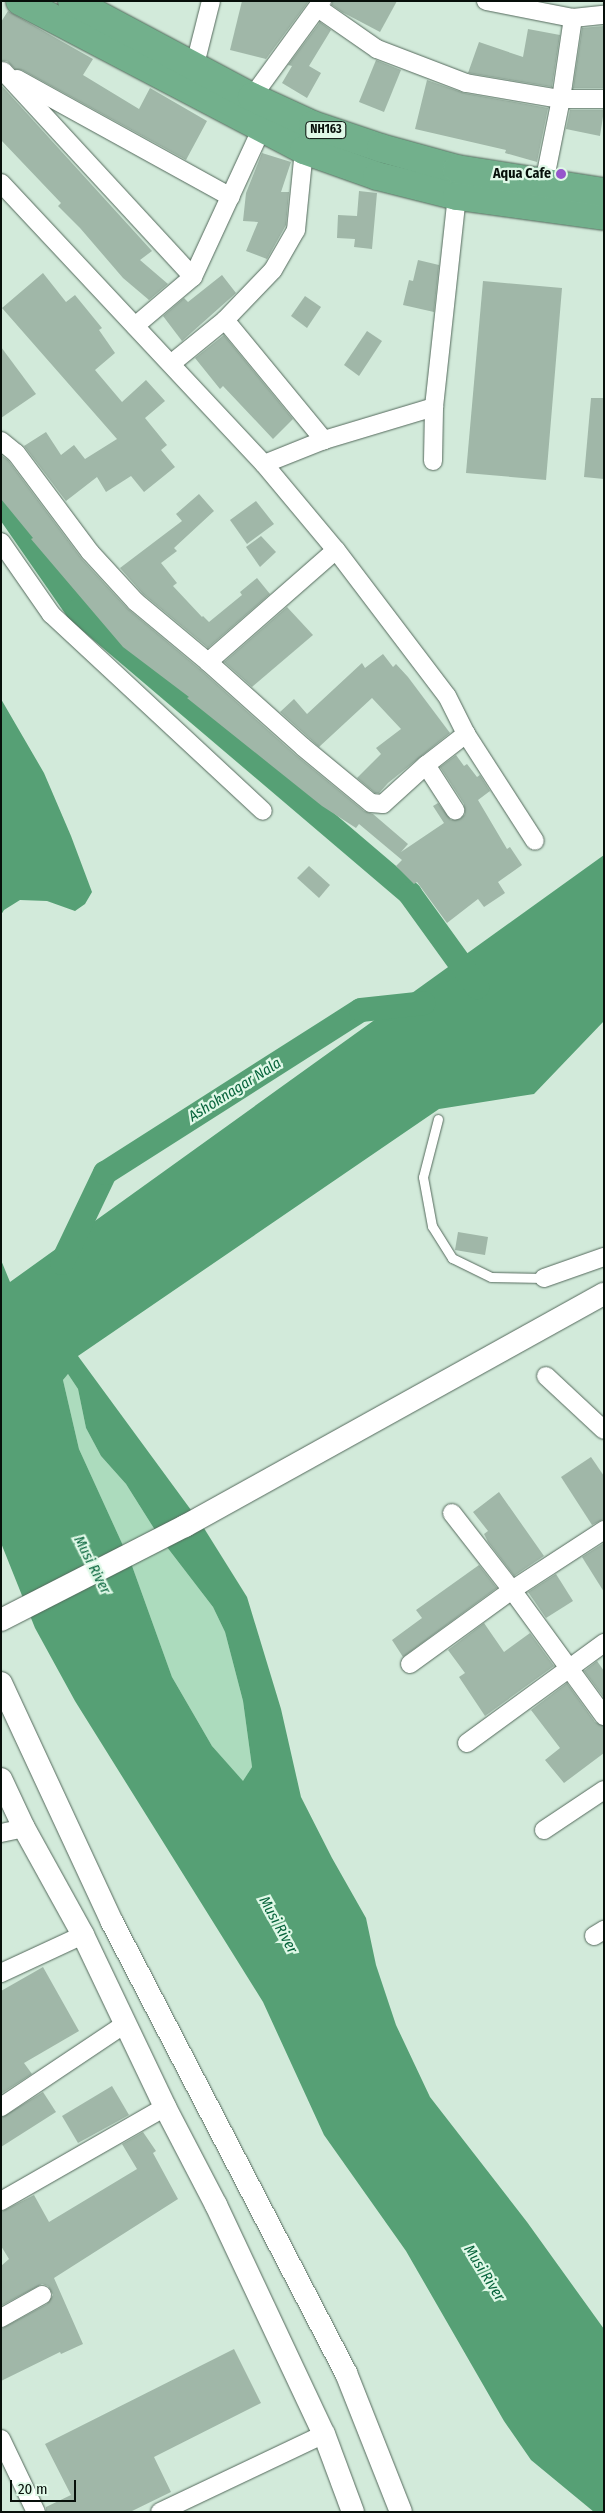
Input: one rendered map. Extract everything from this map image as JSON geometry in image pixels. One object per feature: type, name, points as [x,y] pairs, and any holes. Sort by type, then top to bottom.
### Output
[{"type":"highway","name":"NH163","points":[[20,1],[192,78],[252,97],[313,125],[381,148],[457,169],[604,192]]},
{"type":"highway","name":"NH163","points":[[72,1],[192,78],[261,130],[304,150],[377,176],[458,196],[604,216]]},
{"type":"street","points":[[192,78],[211,1]]},
{"type":"street","points":[[486,1],[572,18],[604,15]]},
{"type":"street","points":[[252,97],[320,5],[377,49],[466,83],[560,99],[604,99]]},
{"type":"street","points":[[544,183],[560,99],[572,18]]},
{"type":"street","points":[[193,277],[3,71],[231,197]]},
{"type":"street","points":[[135,326],[193,277],[261,130]]},
{"type":"street","points":[[172,363],[225,320],[274,270],[296,230],[304,150]]},
{"type":"street","points":[[1,183],[172,363],[264,464],[336,550],[448,696],[466,734],[535,841]]},
{"type":"street","points":[[433,461],[434,407],[458,196]]},
{"type":"street","points":[[225,320],[324,440]]},
{"type":"street","points":[[264,464],[324,440],[434,407]]},
{"type":"street","points":[[1,441],[16,453],[107,573],[136,602],[208,662],[303,747],[371,803],[383,804],[426,765],[466,734]]},
{"type":"street","points":[[1,542],[51,614],[262,811]]},
{"type":"street","points":[[208,662],[336,550]]},
{"type":"street","points":[[426,765],[454,810]]},
{"type":"street","points":[[544,1278],[604,1257]]},
{"type":"street","points":[[4,1618],[185,1526],[604,1294]]},
{"type":"street","points":[[546,1376],[604,1430]]},
{"type":"street","points":[[452,1513],[512,1590],[604,1716]]},
{"type":"street","points":[[410,1664],[512,1590],[604,1530]]},
{"type":"street","points":[[467,1743],[604,1643]]},
{"type":"street","points":[[1,1683],[112,1922],[346,2374],[401,2512]]},
{"type":"street","points":[[1,1779],[24,1828],[83,1935],[165,2107],[216,2205],[324,2434],[353,2512]]},
{"type":"street","points":[[544,1830],[604,1790]]},
{"type":"street","points":[[1,1833],[24,1828]]},
{"type":"street","points":[[1,1973],[83,1935]]},
{"type":"street","points":[[1,2107],[125,2024]]},
{"type":"street","points":[[1,2201],[165,2107]]},
{"type":"street","points":[[1,2318],[42,2295]]},
{"type":"street","points":[[160,2512],[324,2434]]},
{"type":"street","points":[[1,2439],[36,2512]]},
{"type":"lane","points":[[438,1119],[423,1177],[432,1226],[452,1258],[492,1277],[544,1278]]},
{"type":"shaded area","points":[[68,1374],[78,1389],[86,1428],[101,1456],[126,1484],[160,1538],[213,1607],[225,1632],[243,1701],[252,1767],[243,1782],[212,1746],[172,1677],[131,1563],[79,1449],[63,1380]]},
{"type":"water","points":[[1,699],[44,773],[92,892],[85,904],[75,911],[47,901],[20,900],[4,910],[1,915]]},
{"type":"water","name":"Musi River","points":[[604,855],[604,1021],[534,1094],[439,1109],[78,1356],[202,1525],[247,1597],[281,1709],[301,1797],[332,1858],[366,1918],[376,1965],[396,2025],[430,2097],[527,2222],[604,2329],[604,2512],[594,2512],[531,2460],[504,2421],[406,2251],[324,2135],[263,2002],[75,1701],[35,1628],[1,1543],[1,1260],[10,1282]],"holes":[[[68,1374],[78,1389],[86,1428],[101,1456],[126,1484],[160,1538],[213,1607],[225,1632],[243,1701],[252,1767],[243,1781],[212,1746],[172,1677],[131,1563],[79,1449],[63,1380]]]},
{"type":"building","points":[[242,1],[309,1],[266,59],[230,50]]},
{"type":"building","points":[[332,1],[397,1],[380,32],[342,12],[332,5]]},
{"type":"building","points":[[8,11],[93,59],[83,75],[139,109],[150,88],[207,121],[186,160],[22,70],[15,69],[7,61],[1,61],[1,22]]},
{"type":"building","points":[[320,22],[331,30],[309,66],[321,73],[307,98],[282,83],[292,66],[288,65]]},
{"type":"building","points":[[604,26],[604,88],[573,88],[582,28]]},
{"type":"building","points":[[528,29],[560,35],[552,87],[468,73],[479,42],[523,57]]},
{"type":"building","points":[[376,60],[401,70],[384,112],[359,102]]},
{"type":"building","points":[[427,80],[464,93],[548,108],[537,162],[505,153],[506,150],[415,129]]},
{"type":"building","points":[[1,85],[152,251],[140,260],[168,284],[149,300],[123,278],[80,228],[58,206],[61,203],[1,140]]},
{"type":"building","points":[[570,110],[604,110],[600,136],[566,129]]},
{"type":"building","points":[[262,153],[291,162],[281,192],[289,192],[286,225],[267,259],[246,251],[258,222],[243,221],[246,193]]},
{"type":"building","points":[[359,191],[377,193],[372,249],[354,247],[355,239],[337,238],[338,215],[357,216]]},
{"type":"building","points":[[418,260],[439,265],[434,312],[403,305],[409,280],[413,281]]},
{"type":"building","points":[[43,273],[66,302],[75,295],[102,328],[99,330],[115,353],[95,370],[122,402],[146,380],[165,401],[145,418],[167,445],[161,450],[175,467],[144,492],[131,476],[106,492],[97,477],[66,501],[24,446],[46,432],[61,455],[74,445],[85,459],[117,439],[2,308]]},
{"type":"building","points":[[222,275],[236,293],[182,341],[163,316],[184,298],[188,302]]},
{"type":"building","points":[[483,281],[562,288],[546,480],[466,473]]},
{"type":"building","points":[[305,296],[321,307],[307,328],[291,316]]},
{"type":"building","points":[[367,331],[382,341],[359,376],[344,365]]},
{"type":"building","points":[[224,335],[293,419],[273,439],[223,386],[220,389],[195,358]]},
{"type":"building","points":[[1,347],[36,394],[1,418]]},
{"type":"building","points":[[591,398],[604,398],[604,479],[584,477]]},
{"type":"building","points":[[1,455],[8,460],[82,559],[128,609],[201,670],[296,755],[364,811],[373,814],[408,844],[401,852],[444,823],[433,806],[438,803],[451,820],[460,819],[465,814],[464,804],[440,767],[456,755],[464,766],[467,764],[477,777],[480,775],[490,791],[478,800],[507,849],[510,847],[522,865],[498,882],[505,893],[484,907],[478,899],[447,923],[417,882],[414,884],[396,866],[402,860],[359,824],[356,828],[322,806],[187,698],[189,697],[123,647],[31,539],[33,538],[1,499]]},
{"type":"building","points":[[199,494],[214,511],[174,548],[177,551],[161,563],[177,583],[173,586],[209,622],[242,595],[240,592],[257,578],[270,594],[208,648],[143,594],[120,568],[182,521],[176,514]]},
{"type":"building","points":[[256,501],[274,524],[247,544],[230,520]]},
{"type":"building","points":[[261,536],[276,552],[260,567],[246,547]]},
{"type":"building","points":[[287,607],[313,635],[252,687],[224,662]]},
{"type":"building","points":[[383,654],[393,667],[396,664],[408,677],[450,733],[388,783],[379,793],[375,793],[357,778],[381,754],[376,748],[401,729],[372,698],[319,747],[280,712],[294,699],[307,714],[362,663],[365,668]]},
{"type":"building","points":[[309,866],[330,885],[319,898],[297,878]]},
{"type":"building","points":[[458,1232],[488,1237],[485,1255],[455,1250]]},
{"type":"building","points":[[591,1457],[604,1476],[604,1519],[592,1525],[561,1477]]},
{"type":"building","points":[[499,1492],[544,1556],[514,1576],[488,1542],[484,1534],[488,1531],[473,1512]]},
{"type":"building","points":[[604,1543],[604,1592],[582,1557]]},
{"type":"building","points":[[479,1565],[497,1588],[403,1657],[392,1640],[422,1618],[416,1610]]},
{"type":"building","points":[[556,1574],[573,1601],[546,1618],[528,1592]]},
{"type":"building","points":[[484,1623],[504,1652],[530,1633],[554,1666],[485,1716],[459,1677],[465,1673],[448,1650]]},
{"type":"building","points":[[597,1661],[604,1671],[604,1698],[584,1671]]},
{"type":"building","points":[[567,1683],[595,1722],[604,1726],[604,1753],[564,1783],[545,1760],[560,1748],[531,1710]]},
{"type":"building","points":[[43,1967],[79,2031],[24,2063],[32,2074],[1,2094],[1,1991]]},
{"type":"building","points":[[112,2086],[129,2115],[78,2143],[62,2116]]},
{"type":"building","points":[[43,2092],[56,2112],[1,2147],[1,2118]]},
{"type":"building","points":[[143,2132],[156,2151],[153,2153],[178,2199],[54,2278],[83,2344],[61,2354],[60,2352],[1,2381],[1,2329],[47,2304],[53,2295],[48,2286],[42,2284],[1,2306],[1,2266],[9,2259],[1,2246],[1,2212],[34,2195],[49,2222],[137,2169],[122,2144]]},
{"type":"building","points":[[234,2349],[261,2403],[154,2457],[171,2492],[130,2512],[46,2512],[46,2507],[71,2495],[45,2444]]},
{"type":"waterway","points":[[1,500],[78,611],[410,894],[477,987]]},
{"type":"waterway","name":"Ashoknagar Nala","points":[[62,1263],[105,1173],[361,1010],[424,1003]]},
{"type":"place","name":"Aqua Cafe","points":[[561,174]]}]
